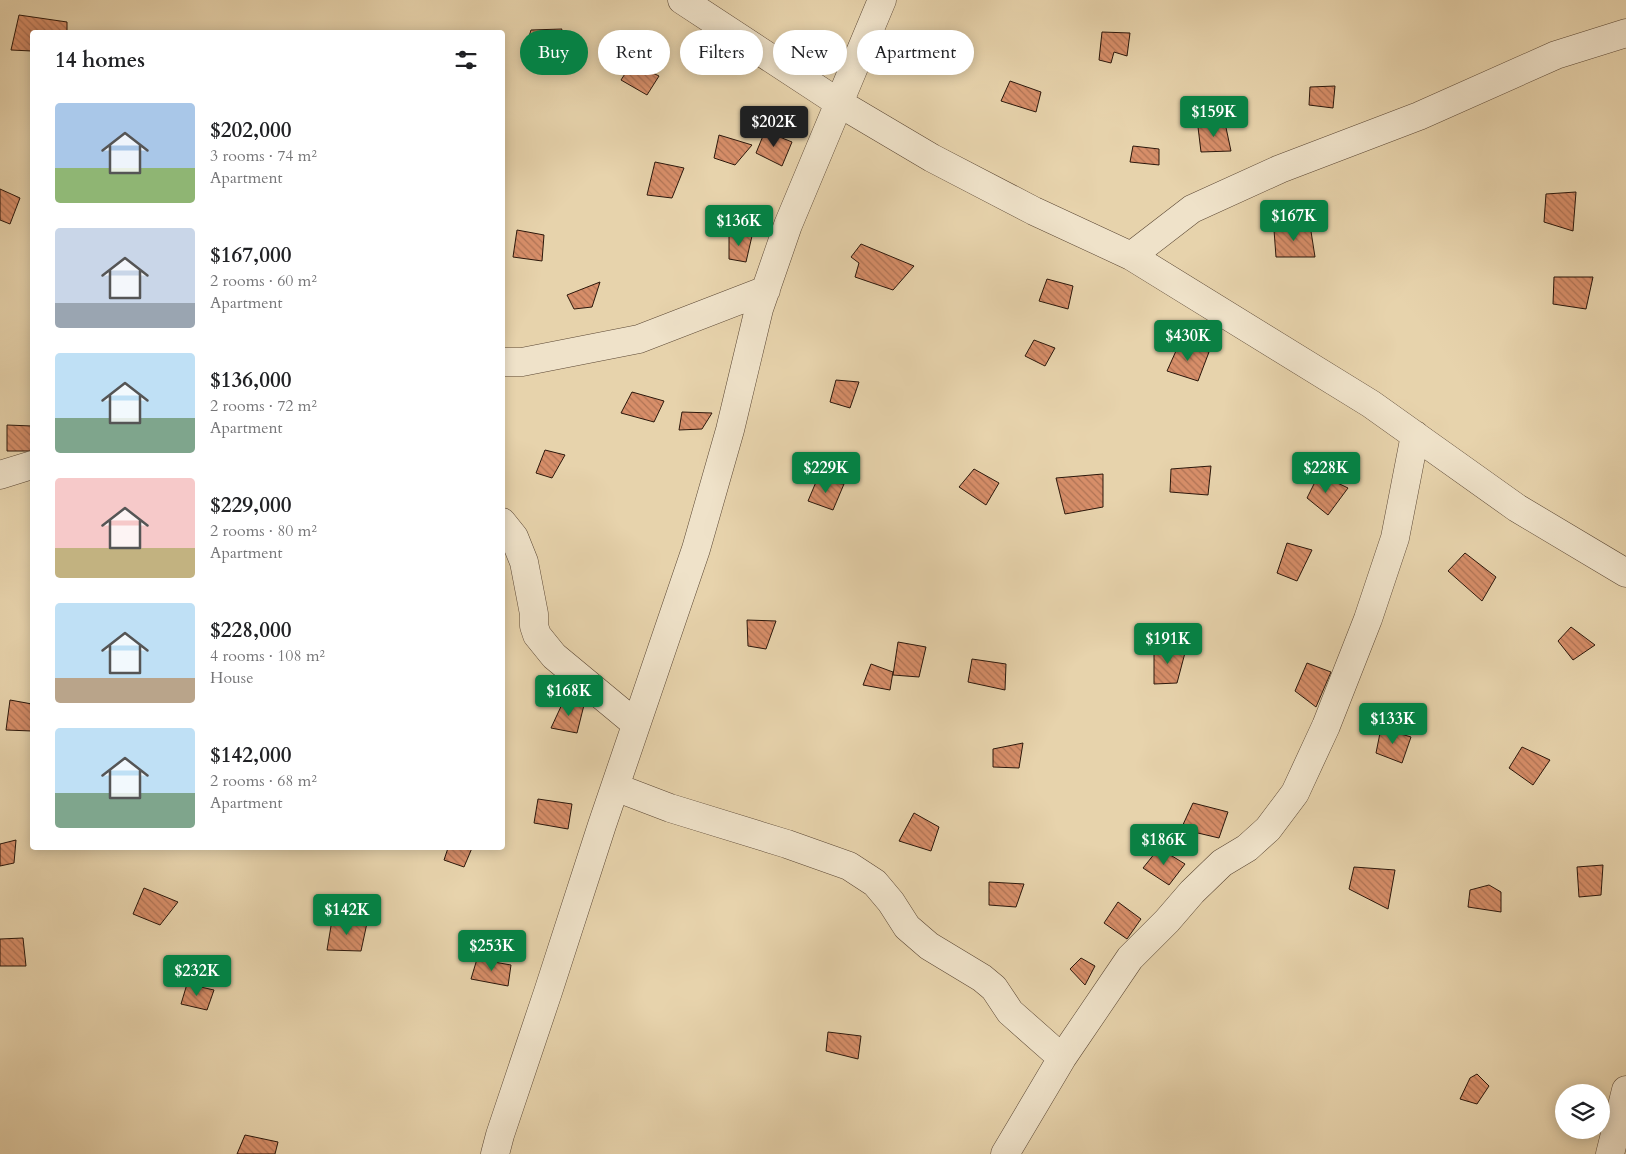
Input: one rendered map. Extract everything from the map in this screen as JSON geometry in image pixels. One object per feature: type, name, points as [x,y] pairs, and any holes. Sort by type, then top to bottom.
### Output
[{"type":"street","points":[[682,0],[839,103],[932,158],[1034,211],[1131,256],[1371,404],[1516,508],[1626,573]]},
{"type":"street","points":[[495,1154],[615,787],[696,549],[730,430],[759,309],[788,225],[882,0]]},
{"type":"street","points":[[1131,256],[1192,209],[1280,169],[1419,116],[1556,55],[1626,33]]},
{"type":"street","points":[[505,362],[522,362],[639,339],[766,290]]},
{"type":"street","points":[[1005,1154],[1062,1058],[1130,958],[1222,863],[1247,848],[1268,829],[1295,793],[1326,726],[1368,619],[1395,538],[1415,435]]},
{"type":"street","points":[[0,475],[30,466]]},
{"type":"street","points":[[505,526],[514,537],[524,562],[537,635],[554,656],[636,724]]},
{"type":"street","points":[[615,787],[670,808],[787,844],[849,866],[876,883],[907,927],[929,946],[982,978],[994,988],[1010,1012],[1062,1058]]},
{"type":"street","points":[[1610,1154],[1626,1090]]},
{"type":"building","points":[[19,15],[67,22],[67,30],[30,30],[30,51],[11,50]]},
{"type":"building","points":[[1102,32],[1130,33],[1127,56],[1114,52],[1111,63],[1099,60]]},
{"type":"building","points":[[624,75],[659,76],[647,95],[621,80]]},
{"type":"building","points":[[1010,81],[1041,92],[1036,112],[1001,101]]},
{"type":"building","points":[[1335,86],[1333,108],[1309,105],[1310,87]]},
{"type":"building","points":[[1225,123],[1231,151],[1201,152],[1198,127]]},
{"type":"building","points":[[765,131],[792,142],[782,166],[756,153]]},
{"type":"building","points":[[719,135],[752,145],[735,165],[714,158]]},
{"type":"building","points":[[1133,146],[1159,149],[1159,165],[1130,162]]},
{"type":"building","points":[[655,162],[684,168],[672,198],[647,195]]},
{"type":"building","points":[[0,189],[20,198],[10,224],[0,220]]},
{"type":"building","points":[[1576,192],[1573,231],[1544,222],[1546,194]]},
{"type":"building","points":[[1310,225],[1315,257],[1276,257],[1274,230]]},
{"type":"building","points":[[517,230],[544,235],[542,261],[513,257]]},
{"type":"building","points":[[729,235],[752,236],[746,262],[729,259]]},
{"type":"building","points":[[861,244],[914,266],[893,290],[855,277],[859,263],[851,257]]},
{"type":"building","points":[[1554,277],[1593,277],[1586,309],[1553,304]]},
{"type":"building","points":[[1047,279],[1073,286],[1068,309],[1039,301]]},
{"type":"building","points":[[600,282],[592,307],[574,309],[567,295]]},
{"type":"building","points":[[1034,340],[1055,348],[1045,366],[1025,356]]},
{"type":"building","points":[[1180,342],[1209,352],[1198,381],[1167,371]]},
{"type":"building","points":[[836,380],[859,382],[850,408],[830,402]]},
{"type":"building","points":[[632,392],[664,401],[654,422],[621,413]]},
{"type":"building","points":[[682,412],[712,413],[702,429],[679,430]]},
{"type":"building","points":[[7,425],[30,426],[30,451],[7,451]]},
{"type":"building","points":[[545,450],[565,455],[552,478],[536,473]]},
{"type":"building","points":[[1211,466],[1208,495],[1170,492],[1171,469]]},
{"type":"building","points":[[974,469],[999,483],[986,505],[959,487]]},
{"type":"building","points":[[1103,474],[1103,507],[1065,514],[1056,478]]},
{"type":"building","points":[[1319,474],[1348,488],[1328,515],[1307,498]]},
{"type":"building","points":[[816,482],[844,484],[833,510],[808,501]]},
{"type":"building","points":[[1287,543],[1312,550],[1297,581],[1277,573]]},
{"type":"building","points":[[1465,553],[1496,577],[1482,601],[1448,571]]},
{"type":"building","points":[[747,620],[776,621],[766,649],[748,646]]},
{"type":"building","points":[[1571,627],[1595,645],[1573,660],[1558,641]]},
{"type":"building","points":[[898,642],[926,647],[919,677],[893,675]]},
{"type":"building","points":[[1154,649],[1186,649],[1177,683],[1154,684]]},
{"type":"building","points":[[972,659],[1006,664],[1005,690],[968,682]]},
{"type":"building","points":[[1307,663],[1331,672],[1316,707],[1295,691]]},
{"type":"building","points":[[871,664],[893,672],[890,690],[863,685]]},
{"type":"building","points":[[10,700],[30,704],[30,731],[6,730]]},
{"type":"building","points":[[564,700],[584,705],[577,733],[551,728]]},
{"type":"building","points":[[1381,728],[1411,737],[1402,763],[1376,753]]},
{"type":"building","points":[[1023,743],[1019,768],[993,767],[993,749]]},
{"type":"building","points":[[1522,747],[1550,760],[1533,785],[1509,768]]},
{"type":"building","points":[[538,799],[572,804],[568,829],[534,823]]},
{"type":"building","points":[[1193,803],[1228,812],[1219,838],[1181,829]]},
{"type":"building","points":[[914,813],[939,827],[931,851],[899,841]]},
{"type":"building","points":[[16,840],[14,863],[0,866],[0,844]]},
{"type":"building","points":[[1159,848],[1185,864],[1169,885],[1143,868]]},
{"type":"building","points":[[447,850],[471,850],[464,867],[444,860]]},
{"type":"building","points":[[1603,865],[1601,895],[1579,897],[1577,867]]},
{"type":"building","points":[[1354,867],[1395,870],[1388,909],[1349,889]]},
{"type":"building","points":[[989,882],[1024,884],[1016,907],[989,905]]},
{"type":"building","points":[[1489,885],[1501,892],[1501,912],[1468,907],[1470,890]]},
{"type":"building","points":[[144,888],[178,902],[160,925],[133,914]]},
{"type":"building","points":[[1118,902],[1141,919],[1127,939],[1104,923]]},
{"type":"building","points":[[332,920],[367,923],[361,951],[327,950]]},
{"type":"building","points":[[23,938],[26,966],[0,966],[0,939]]},
{"type":"building","points":[[1081,958],[1095,966],[1085,985],[1070,969]]},
{"type":"building","points":[[477,959],[511,965],[508,986],[471,979]]},
{"type":"building","points":[[187,984],[214,990],[207,1010],[181,1004]]},
{"type":"building","points":[[828,1032],[861,1036],[858,1059],[826,1051]]},
{"type":"building","points":[[1477,1074],[1489,1086],[1477,1104],[1460,1099],[1470,1078]]},
{"type":"building","points":[[245,1135],[278,1142],[275,1154],[237,1154]]}]
